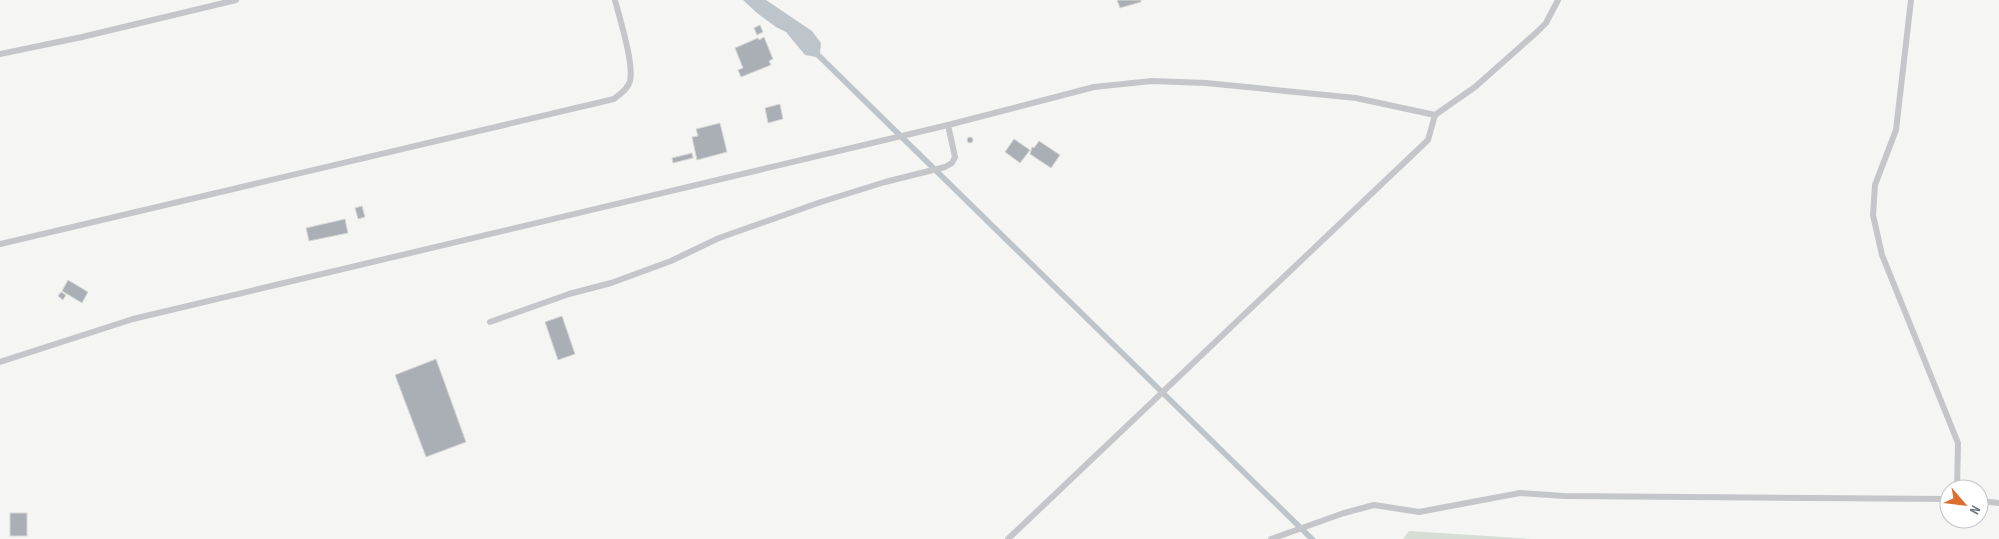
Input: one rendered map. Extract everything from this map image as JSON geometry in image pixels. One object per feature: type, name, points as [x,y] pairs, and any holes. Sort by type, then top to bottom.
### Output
[{"type":"lane","points":[[0,54],[82,37],[236,0]]},
{"type":"lane","points":[[0,244],[614,98],[625,90],[630,82],[630,64],[615,0]]},
{"type":"lane","points":[[1008,539],[1428,140],[1435,115],[1475,87],[1537,32],[1546,23],[1558,0]]},
{"type":"lane","points":[[1911,0],[1896,130],[1875,185],[1873,215],[1882,256],[1958,443],[1957,479]]},
{"type":"lane","points":[[0,362],[133,318],[948,125],[1094,87],[1152,81],[1206,83],[1356,98],[1435,115]]},
{"type":"lane","points":[[490,322],[569,294],[611,283],[671,261],[719,238],[821,202],[885,182],[945,167],[952,163],[955,157],[948,125]]},
{"type":"lane","points":[[1271,539],[1344,513],[1374,505],[1419,512],[1520,493],[1564,496],[1939,499]]},
{"type":"shaded area","points":[[743,0],[766,0],[812,31],[821,43],[820,53],[1316,539],[1308,539],[816,57],[805,55],[786,32],[757,13]]},
{"type":"shaded area","points":[[1409,531],[1532,539],[1403,539]]},
{"type":"building","points":[[1117,0],[1141,0],[1141,2],[1120,8]]},
{"type":"building","points":[[760,25],[763,32],[757,35],[754,28]]},
{"type":"building","points":[[764,37],[773,59],[769,61],[771,65],[741,77],[738,70],[743,68],[735,48]]},
{"type":"building","points":[[780,104],[783,119],[768,123],[765,108]]},
{"type":"building","points":[[720,123],[727,152],[697,160],[692,137],[698,136],[696,129]]},
{"type":"building","points":[[970,137],[973,140],[970,143],[967,140]]},
{"type":"building","points":[[1014,139],[1030,150],[1020,163],[1005,152]]},
{"type":"building","points":[[1039,141],[1060,155],[1051,168],[1030,154],[1032,147],[1034,148]]},
{"type":"building","points":[[692,153],[693,158],[673,163],[672,158]]},
{"type":"building","points":[[362,206],[365,217],[358,219],[355,208]]},
{"type":"building","points":[[345,219],[348,233],[309,241],[306,228]]},
{"type":"building","points":[[68,280],[88,292],[82,303],[62,291]]},
{"type":"building","points":[[61,292],[66,295],[63,300],[58,296]]},
{"type":"building","points":[[562,316],[575,354],[558,360],[545,322]]},
{"type":"building","points":[[436,359],[466,442],[426,457],[395,375]]},
{"type":"building","points":[[10,513],[27,513],[27,536],[10,536]]}]
